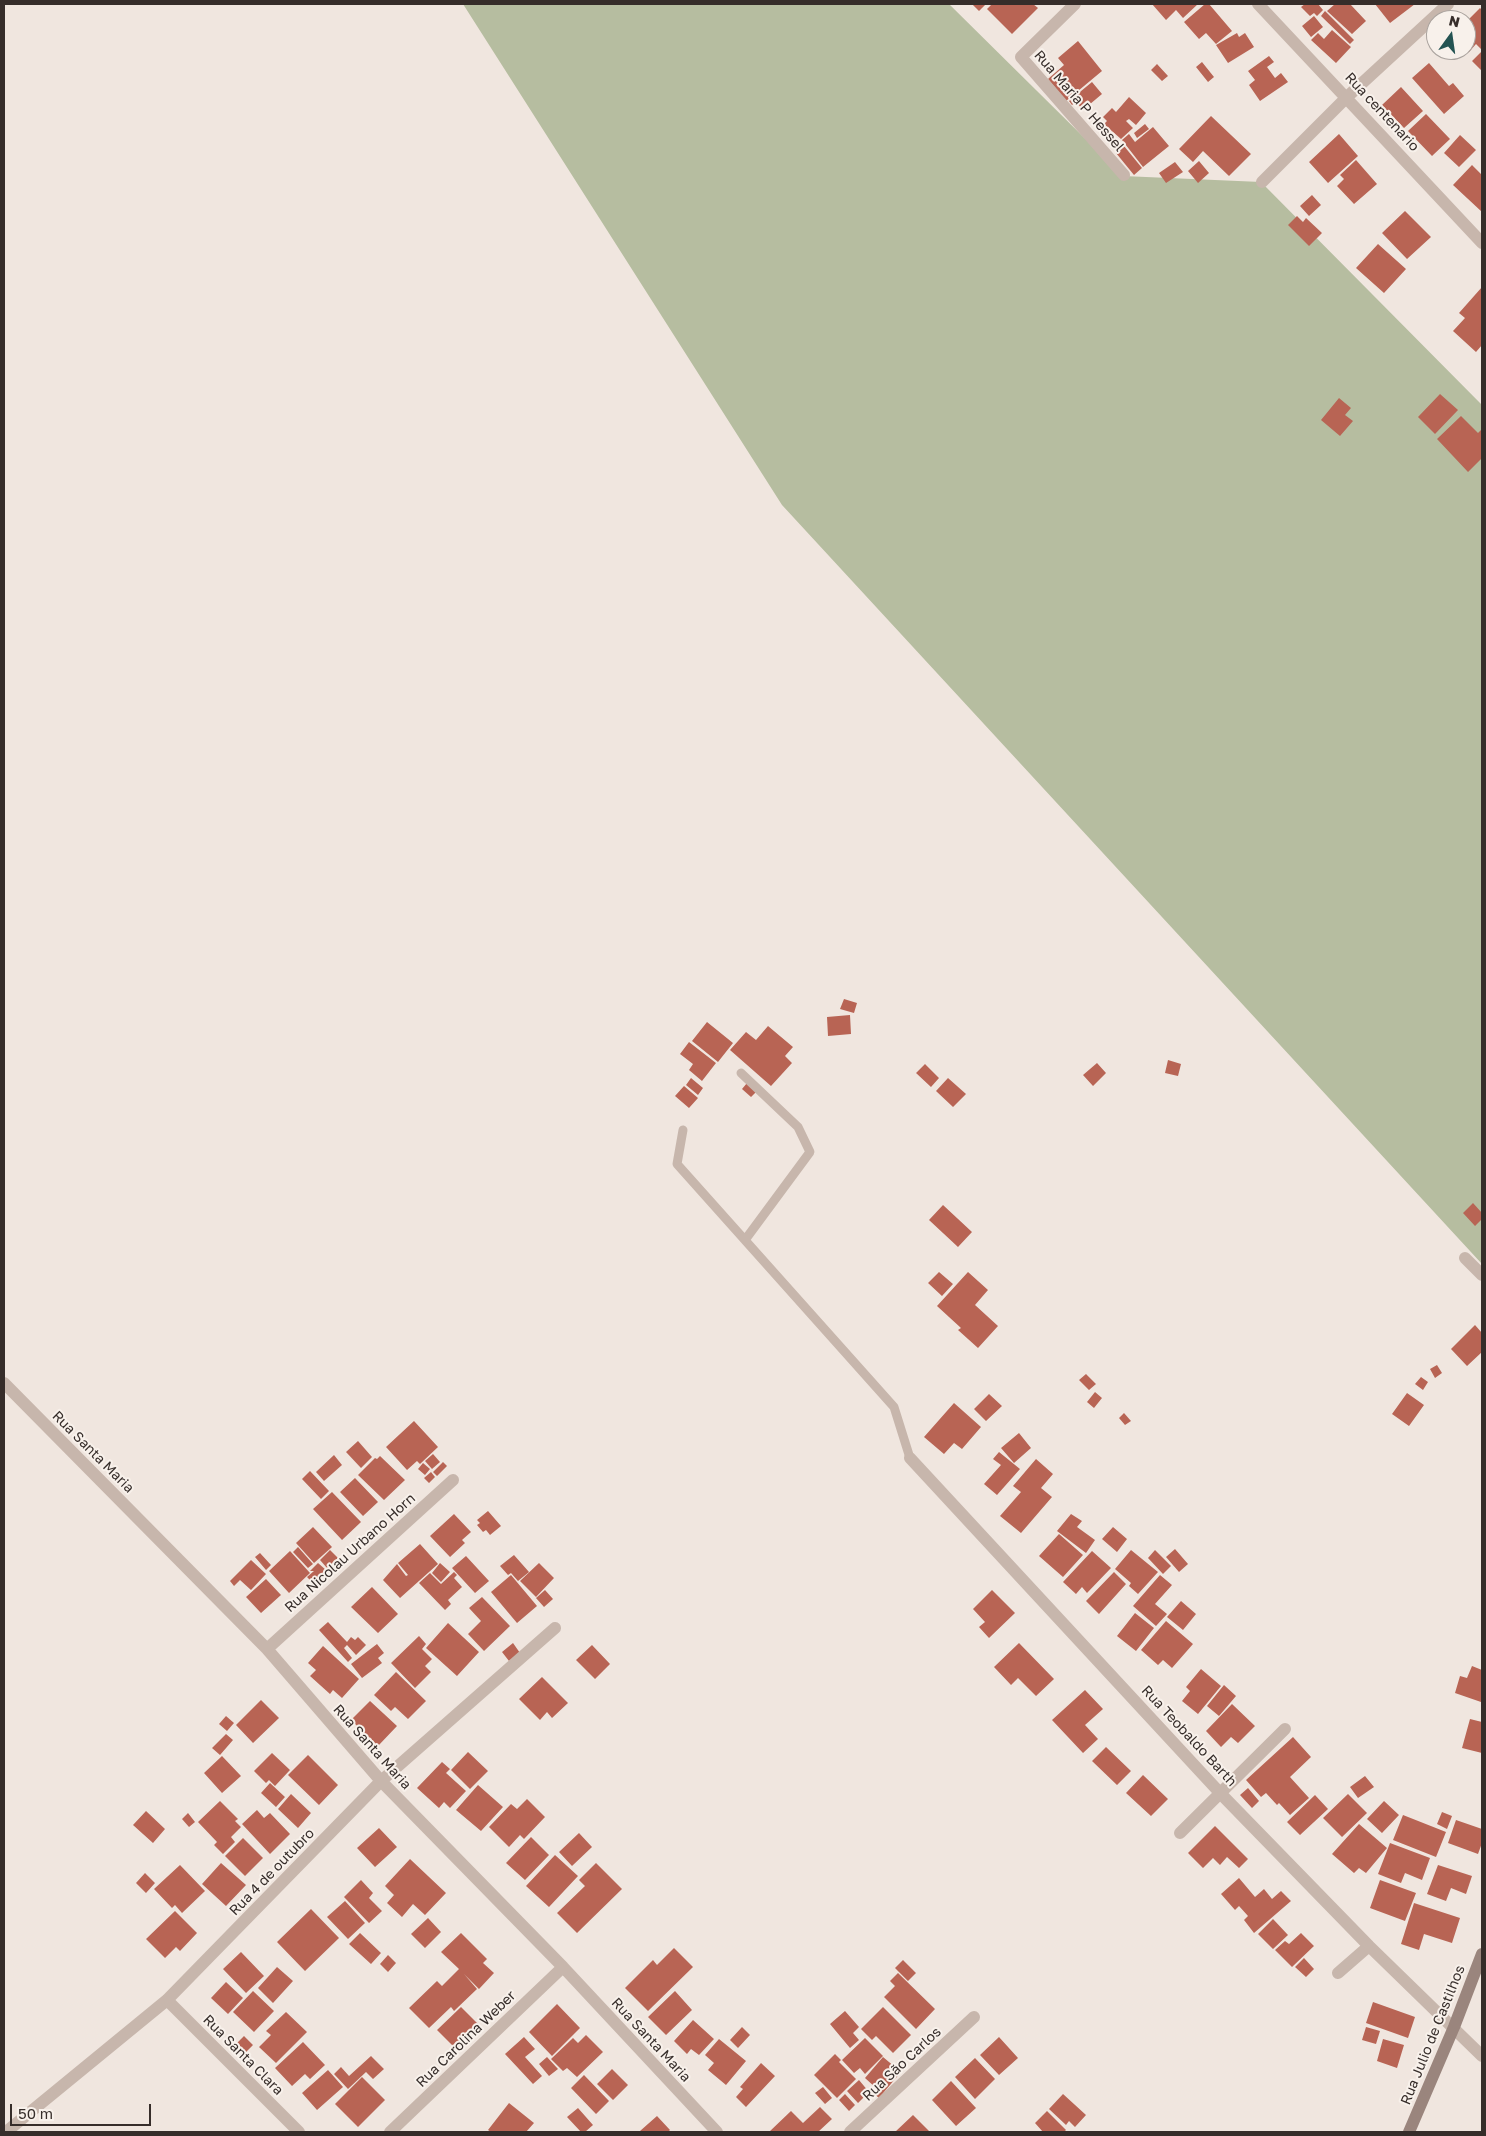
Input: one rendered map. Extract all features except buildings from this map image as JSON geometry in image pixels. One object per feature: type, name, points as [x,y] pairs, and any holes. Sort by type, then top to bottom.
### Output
[{"type":"main road","name":"Rua Julio de Castilhos","points":[[1410,2131],[1454,2027],[1482,1954]]},
{"type":"street","name":"Rua Maria P Hessel","points":[[1075,4],[1021,57],[1124,176]]},
{"type":"street","name":"Rua centenario","points":[[1258,4],[1482,242]]},
{"type":"street","points":[[1262,182],[1347,97],[1448,4]]},
{"type":"street","points":[[1465,1258],[1482,1275]]},
{"type":"street","name":"Rua Santa Maria","points":[[4,1383],[267,1649],[381,1781],[563,1967],[717,2132]]},
{"type":"street","name":"Rua Teobaldo Barth","points":[[910,1458],[1221,1794],[1369,1946],[1482,2056]]},
{"type":"street","name":"Rua Nicolau Urbano Horn","points":[[267,1649],[453,1480]]},
{"type":"street","name":"Rua 4 de outubro","points":[[6,2132],[166,2000],[381,1781],[555,1628]]},
{"type":"street","points":[[1180,1832],[1285,1730]]},
{"type":"street","points":[[1338,1973],[1369,1946]]},
{"type":"street","name":"Rua Carolina Weber","points":[[390,2132],[563,1967]]},
{"type":"street","name":"Rua Santa Clara","points":[[166,2000],[299,2132]]},
{"type":"street","name":"Rua São Carlos","points":[[850,2132],[974,2017]]},
{"type":"lane","points":[[741,1072],[798,1127],[810,1152],[745,1240]]},
{"type":"lane","points":[[683,1130],[677,1164],[894,1407],[910,1458]]},
{"type":"green space","points":[[463,4],[949,4],[1123,176],[1261,182],[1482,405],[1482,1264],[782,505]]}]
